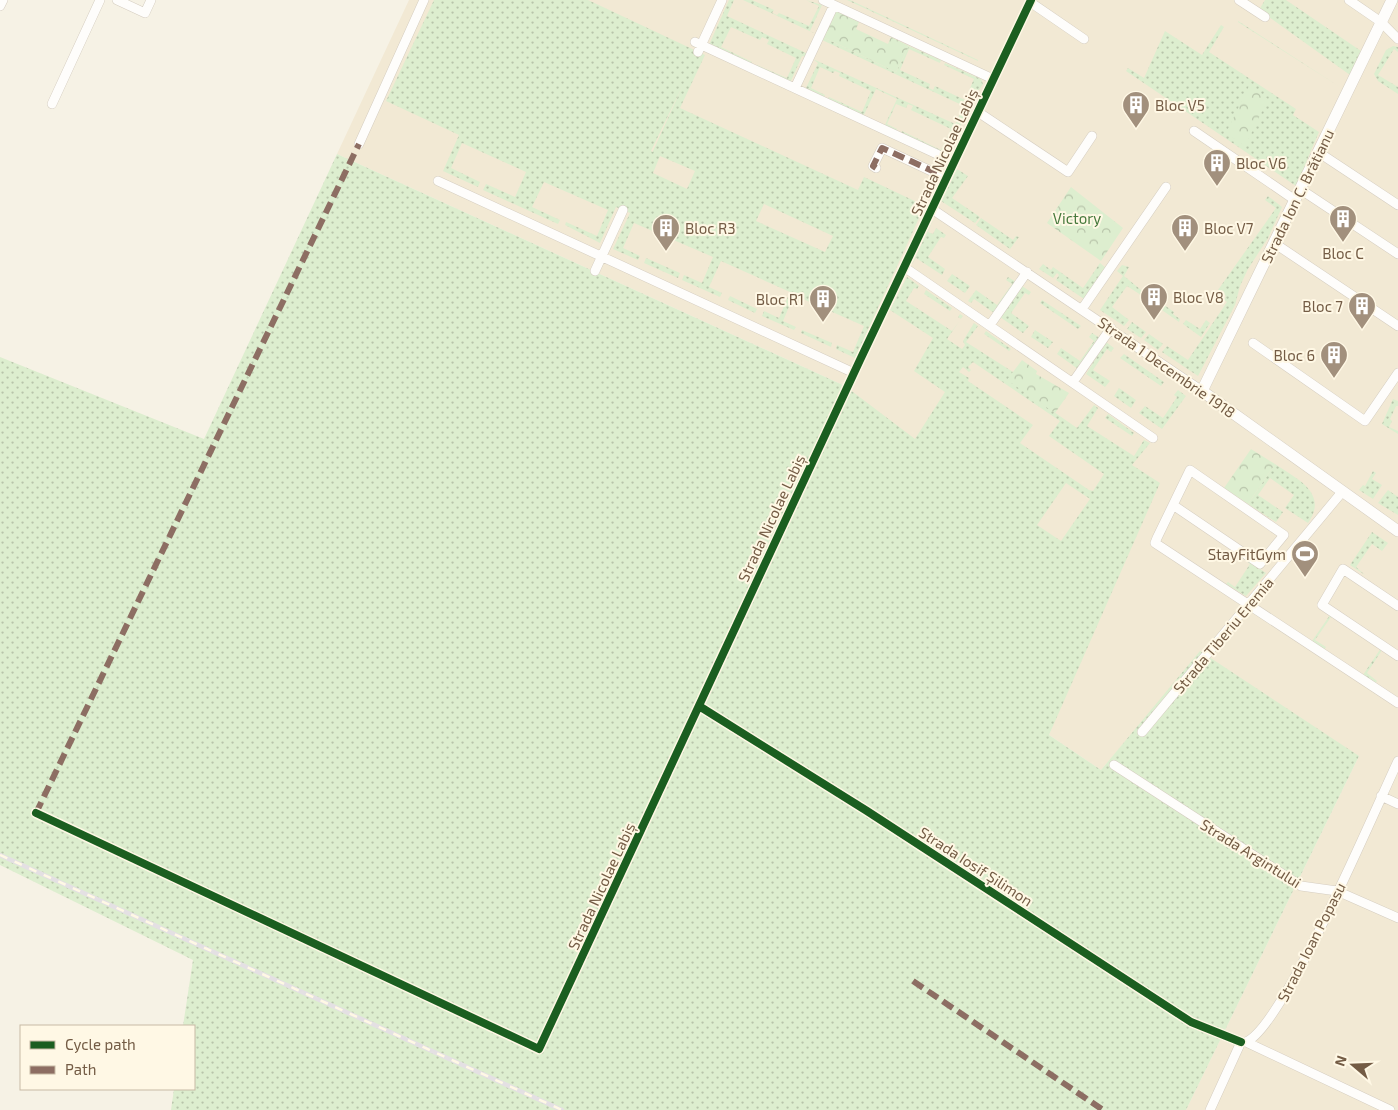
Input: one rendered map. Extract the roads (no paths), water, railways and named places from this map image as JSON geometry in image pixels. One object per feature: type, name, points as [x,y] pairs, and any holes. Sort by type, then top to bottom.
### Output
[{"type":"street","points":[[0,6],[2,0]]},
{"type":"street","points":[[52,104],[100,0]]},
{"type":"street","points":[[117,0],[145,14],[151,0]]},
{"type":"street","points":[[359,144],[424,0]]},
{"type":"street","name":"Strada Nicolae Labiș","points":[[722,0],[698,46],[795,88],[954,162]]},
{"type":"street","name":"Strada Nicolae Labiș","points":[[823,0],[993,79]]},
{"type":"street","points":[[1239,0],[1265,17]]},
{"type":"street","points":[[1349,0],[1382,22],[1398,39]]},
{"type":"street","name":"Strada Ion C. Brătianu","points":[[1202,391],[1318,152],[1340,97],[1382,22],[1392,0]]},
{"type":"street","points":[[1030,1],[1084,39]]},
{"type":"street","name":"Strada Nicolae Labiș","points":[[36,813],[540,1050],[854,373],[1030,1]]},
{"type":"street","points":[[795,88],[834,5]]},
{"type":"street","points":[[978,112],[1068,172],[1092,136]]},
{"type":"street","points":[[1194,131],[1295,200]]},
{"type":"street","points":[[876,168],[873,166],[882,148],[946,178]]},
{"type":"street","points":[[1318,152],[1398,205]]},
{"type":"street","points":[[438,181],[854,373]]},
{"type":"street","points":[[1082,308],[1166,187]]},
{"type":"street","points":[[1300,189],[1398,254]]},
{"type":"street","name":"Strada 1 Decembrie 1918","points":[[932,209],[1111,328],[1398,531]]},
{"type":"street","points":[[595,271],[623,210]]},
{"type":"street","points":[[1274,243],[1398,326]]},
{"type":"street","points":[[904,267],[1154,438]]},
{"type":"street","points":[[990,325],[1027,272]]},
{"type":"street","points":[[1073,382],[1111,328]]},
{"type":"street","points":[[1253,342],[1366,421],[1398,373]]},
{"type":"street","points":[[1173,505],[1260,564],[1284,535],[1190,470],[1173,505],[1155,543],[1398,704]]},
{"type":"street","name":"Strada Tiberiu Eremia","points":[[1142,732],[1342,492]]},
{"type":"street","points":[[1272,549],[1286,559]]},
{"type":"street","points":[[1398,606],[1343,569],[1322,604],[1398,656]]},
{"type":"street","name":"Strada Iosif Șilimon","points":[[699,706],[867,811],[1191,1022],[1244,1042],[1390,1110]]},
{"type":"street","name":"Strada Ioan Popasu","points":[[1210,1110],[1244,1042],[1258,1035],[1271,1017],[1302,964],[1398,761]]},
{"type":"street","name":"Strada Argintului","points":[[1114,765],[1301,886],[1337,891],[1398,918]]},
{"type":"street","points":[[1382,796],[1398,804]]},
{"type":"railway","points":[[0,855],[562,1110]]},
{"type":"place","name":"Bloc V5","points":[[1136,129]]},
{"type":"place","name":"Bloc V6","points":[[1217,187]]},
{"type":"place","name":"Bloc C","points":[[1343,243]]},
{"type":"place","name":"Bloc R3","points":[[666,252]]},
{"type":"place","name":"Bloc V7","points":[[1185,252]]},
{"type":"place","name":"Bloc V8","points":[[1154,321]]},
{"type":"place","name":"Bloc R1","points":[[823,323]]},
{"type":"place","name":"Bloc 7","points":[[1362,330]]},
{"type":"place","name":"Bloc 6","points":[[1334,379]]},
{"type":"place","name":"StayFitGym","points":[[1305,578]]},
{"type":"park label","name":"Victory","points":[[1077,218]]}]
